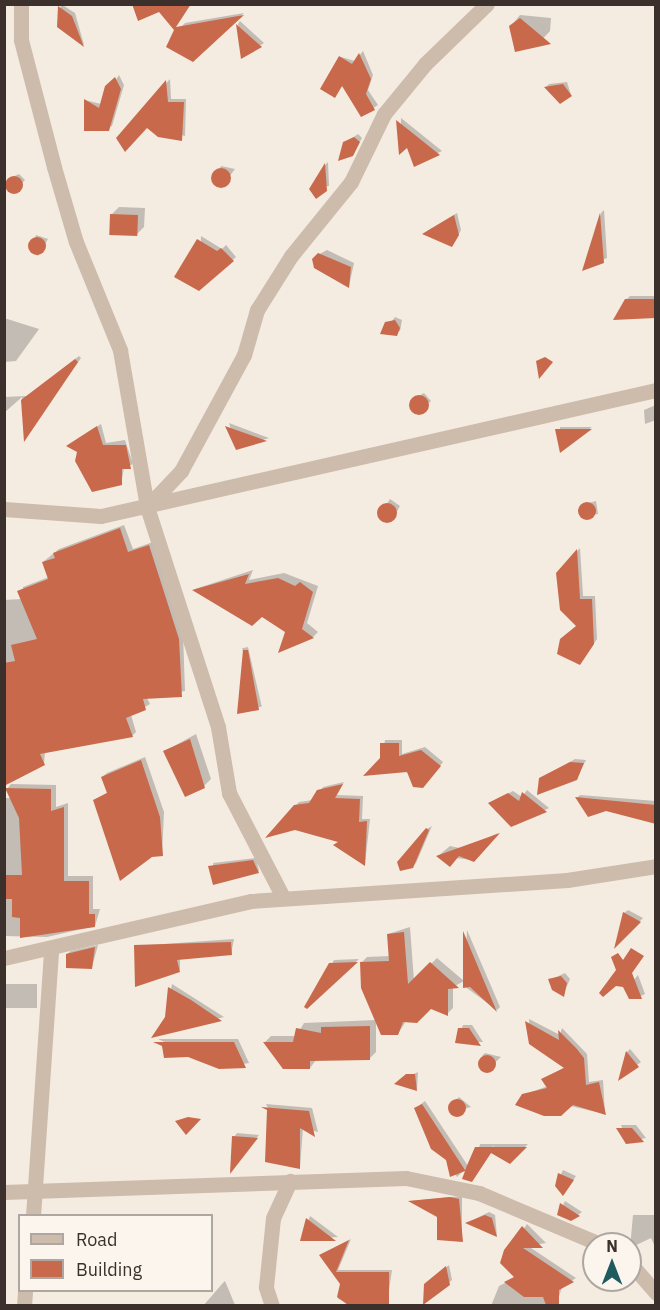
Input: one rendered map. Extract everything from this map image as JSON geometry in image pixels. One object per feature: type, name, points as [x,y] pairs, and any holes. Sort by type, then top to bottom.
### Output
[{"type":"street","points":[[21,4],[21,40],[54,166],[76,242],[120,350],[147,507],[218,727],[229,793],[283,897]]},
{"type":"street","points":[[147,507],[181,471],[244,355],[257,310],[291,256],[351,182],[384,114],[425,64],[487,4]]},
{"type":"street","points":[[4,509],[101,516],[656,390]]},
{"type":"street","points":[[4,958],[51,951],[283,897],[567,880],[656,866]]},
{"type":"street","points":[[33,1214],[51,951]]},
{"type":"street","points":[[4,1192],[373,1177],[442,1183],[582,1237]]},
{"type":"street","points":[[272,1305],[267,1287],[273,1218],[290,1181]]},
{"type":"street","points":[[642,1277],[656,1293]]},
{"type":"building","points":[[132,4],[191,4],[176,27],[244,15],[193,62],[166,47],[174,30],[159,12],[138,21]]},
{"type":"building","points":[[58,6],[72,16],[84,47],[57,27]]},
{"type":"building","points":[[520,18],[551,44],[515,52],[509,26]]},
{"type":"building","points":[[236,24],[262,47],[241,59]]},
{"type":"building","points":[[359,53],[371,79],[366,94],[375,110],[361,117],[342,86],[335,98],[320,89],[339,56],[352,64]]},
{"type":"building","points":[[115,77],[121,89],[109,131],[84,131],[84,99],[99,108],[105,86]]},
{"type":"building","points":[[166,80],[168,102],[184,102],[182,141],[158,137],[147,128],[125,152],[116,138]]},
{"type":"building","points":[[563,84],[572,96],[560,104],[544,87]]},
{"type":"building","points":[[396,120],[440,155],[414,167],[407,148],[399,155]]},
{"type":"building","points":[[354,137],[360,142],[353,156],[338,161],[343,142]]},
{"type":"building","points":[[325,163],[327,191],[316,199],[309,189]]},
{"type":"building","points":[[221,168],[228,171],[231,178],[228,185],[221,188],[214,185],[211,178],[214,171]]},
{"type":"building","points":[[14,176],[20,179],[23,185],[20,191],[14,194],[8,191],[5,185],[8,179]]},
{"type":"building","points":[[600,213],[604,263],[582,271]]},
{"type":"building","points":[[110,214],[138,215],[137,236],[109,235]]},
{"type":"building","points":[[454,215],[459,235],[452,247],[422,234]]},
{"type":"building","points":[[37,237],[43,240],[46,246],[43,252],[37,255],[31,252],[28,246],[31,240]]},
{"type":"building","points":[[197,239],[217,251],[221,248],[234,261],[199,291],[174,277]]},
{"type":"building","points":[[318,253],[351,267],[349,288],[314,268],[312,259]]},
{"type":"building","points":[[625,299],[654,299],[655,318],[613,320]]},
{"type":"building","points":[[395,320],[400,328],[397,336],[380,334],[385,322]]},
{"type":"building","points":[[545,357],[553,362],[539,379],[536,361]]},
{"type":"building","points":[[75,359],[78,362],[24,442],[21,400]]},
{"type":"building","points":[[419,395],[426,398],[429,405],[426,412],[419,415],[412,412],[409,405],[412,398]]},
{"type":"building","points":[[97,426],[103,445],[126,445],[131,469],[122,469],[122,485],[92,492],[75,461],[77,452],[66,446]]},
{"type":"building","points":[[225,426],[267,441],[236,450]]},
{"type":"building","points":[[555,429],[592,429],[560,453]]},
{"type":"building","points":[[587,502],[595,507],[596,511],[591,519],[587,520],[579,515],[578,511],[583,503]]},
{"type":"building","points":[[383,503],[391,503],[397,509],[397,517],[391,523],[383,523],[377,517],[377,509]]},
{"type":"building","points":[[120,528],[128,552],[149,545],[179,639],[182,697],[143,699],[146,710],[126,718],[133,737],[40,754],[45,765],[4,786],[4,663],[15,661],[11,645],[37,639],[17,591],[48,579],[42,562],[55,558],[53,553]]},
{"type":"building","points":[[577,549],[580,599],[592,599],[594,644],[580,665],[557,654],[560,639],[576,626],[560,610],[556,573]]},
{"type":"building","points":[[249,574],[245,584],[278,578],[295,586],[300,582],[313,592],[302,629],[314,638],[278,653],[285,632],[262,617],[252,626],[192,590]]},
{"type":"building","points":[[243,650],[248,650],[259,710],[237,714]]},
{"type":"building","points":[[190,739],[205,788],[185,797],[163,751]]},
{"type":"building","points":[[380,743],[399,743],[399,756],[421,750],[441,766],[423,788],[413,787],[407,772],[363,776],[380,758]]},
{"type":"building","points":[[141,760],[160,817],[163,856],[152,857],[120,881],[93,800],[107,793],[101,777]]},
{"type":"building","points":[[570,762],[584,763],[577,780],[537,795],[539,778]]},
{"type":"building","points":[[343,784],[335,798],[360,799],[359,822],[367,821],[365,866],[333,845],[338,842],[295,830],[265,838],[294,805],[309,803],[317,790]]},
{"type":"building","points":[[5,788],[51,789],[51,811],[64,807],[64,881],[89,881],[89,914],[95,914],[95,927],[20,938],[20,918],[12,917],[12,899],[4,899],[4,875],[22,875],[19,818]]},
{"type":"building","points":[[522,792],[547,812],[511,827],[488,803],[508,793],[519,801]]},
{"type":"building","points":[[575,797],[656,805],[656,824],[606,811],[588,817]]},
{"type":"building","points":[[426,828],[429,830],[413,868],[400,871],[397,862]]},
{"type":"building","points":[[500,833],[474,862],[459,856],[450,867],[436,856]]},
{"type":"building","points":[[253,860],[259,873],[213,885],[208,866]]},
{"type":"building","points":[[623,912],[641,922],[614,949]]},
{"type":"building","points":[[463,931],[497,1012],[470,987],[463,988]]},
{"type":"building","points":[[404,932],[408,984],[430,962],[459,988],[448,989],[448,1016],[431,1009],[417,1023],[403,1022],[398,1035],[381,1035],[361,988],[360,962],[389,961],[387,934]]},
{"type":"building","points":[[231,942],[232,955],[177,960],[180,972],[135,987],[134,945]]},
{"type":"building","points":[[95,947],[92,969],[66,968],[66,954]]},
{"type":"building","points":[[631,948],[644,956],[632,973],[642,999],[629,999],[623,987],[616,986],[603,997],[599,993],[616,970],[611,957],[618,953],[623,960]]},
{"type":"building","points":[[358,962],[307,1009],[304,1007],[329,963]]},
{"type":"building","points":[[561,976],[567,983],[564,997],[552,990],[548,979]]},
{"type":"building","points":[[168,987],[222,1021],[151,1038],[165,1017]]},
{"type":"building","points":[[525,1021],[559,1040],[558,1030],[576,1048],[584,1058],[586,1085],[599,1082],[606,1115],[573,1105],[561,1116],[544,1116],[515,1105],[522,1094],[547,1088],[541,1079],[564,1068],[529,1044]]},
{"type":"building","points":[[370,1026],[370,1060],[310,1061],[310,1069],[283,1069],[263,1042],[293,1042],[296,1028],[321,1033],[321,1027]]},
{"type":"building","points":[[458,1028],[469,1028],[481,1046],[455,1043]]},
{"type":"building","points":[[153,1042],[234,1042],[246,1068],[219,1069],[188,1057],[164,1058],[162,1046]]},
{"type":"building","points":[[626,1051],[639,1067],[618,1081]]},
{"type":"building","points":[[487,1055],[493,1058],[496,1064],[493,1070],[487,1073],[481,1070],[478,1064],[481,1058]]},
{"type":"building","points":[[406,1074],[415,1074],[417,1091],[394,1084]]},
{"type":"building","points":[[457,1099],[463,1102],[466,1108],[463,1114],[457,1117],[451,1114],[448,1108],[451,1102]]},
{"type":"building","points":[[422,1104],[465,1170],[475,1147],[527,1147],[510,1164],[491,1153],[472,1182],[462,1179],[465,1171],[450,1177],[446,1160],[431,1149],[414,1108]]},
{"type":"building","points":[[261,1107],[309,1111],[315,1137],[300,1128],[300,1169],[265,1162],[267,1110]]},
{"type":"building","points":[[188,1117],[201,1119],[186,1135],[175,1121]]},
{"type":"building","points":[[616,1128],[632,1128],[644,1142],[626,1144]]},
{"type":"building","points":[[232,1136],[258,1138],[230,1174]]},
{"type":"building","points":[[558,1173],[574,1180],[563,1196],[555,1186]]},
{"type":"building","points":[[450,1197],[459,1199],[463,1242],[437,1240],[437,1217],[408,1201]]},
{"type":"building","points":[[560,1203],[580,1216],[571,1221],[557,1215]]},
{"type":"building","points":[[485,1215],[492,1218],[497,1237],[465,1223]]},
{"type":"building","points":[[306,1218],[336,1241],[300,1241]]},
{"type":"building","points":[[522,1226],[543,1248],[523,1248],[574,1282],[559,1290],[559,1305],[546,1305],[543,1297],[524,1297],[504,1282],[514,1277],[500,1263],[504,1250]]},
{"type":"building","points":[[349,1240],[336,1272],[389,1272],[389,1305],[348,1305],[337,1297],[340,1284],[319,1255]]},
{"type":"building","points":[[446,1266],[450,1285],[423,1305],[424,1284]]}]
